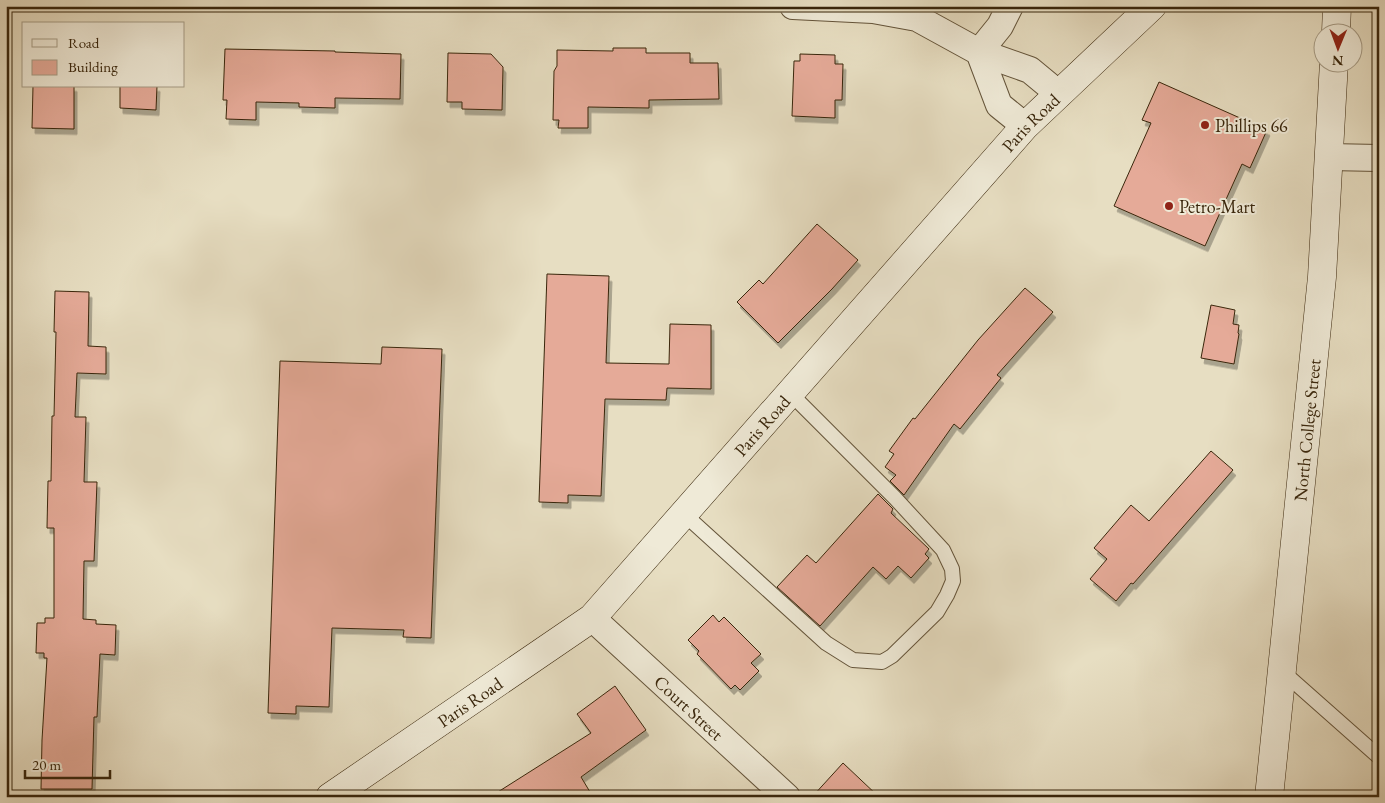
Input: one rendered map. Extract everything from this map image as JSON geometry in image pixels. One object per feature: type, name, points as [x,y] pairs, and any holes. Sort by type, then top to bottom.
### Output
[{"type":"main road","points":[[1336,22],[1337,6]]},
{"type":"main road","name":"Paris Road","points":[[330,797],[592,618],[1025,126],[1145,10]]},
{"type":"main road","name":"North College Street","points":[[1269,797],[1322,277],[1333,72]]},
{"type":"street","points":[[793,6],[873,8],[917,18],[979,52],[1030,70],[1059,94]]},
{"type":"street","points":[[979,52],[1000,26],[1010,6]]},
{"type":"street","points":[[979,52],[999,105],[1025,126]]},
{"type":"street","points":[[1329,157],[1379,158]]},
{"type":"street","name":"Court Street","points":[[592,618],[788,797]]},
{"type":"lane","points":[[684,514],[826,643],[853,660],[882,662],[892,656],[936,612],[953,581],[952,569],[944,550],[790,393]]},
{"type":"lane","points":[[1283,672],[1379,757]]},
{"type":"building","points":[[613,48],[646,48],[646,53],[690,53],[690,63],[718,63],[719,99],[649,100],[649,108],[588,107],[588,128],[558,128],[559,120],[553,120],[554,71],[557,66],[557,50],[613,51]]},
{"type":"building","points":[[225,49],[401,54],[400,99],[335,98],[335,108],[299,107],[299,103],[256,102],[256,120],[226,119],[227,100],[223,100]]},
{"type":"building","points":[[448,53],[491,54],[503,67],[502,110],[462,109],[462,102],[447,102]]},
{"type":"building","points":[[800,54],[835,55],[835,64],[843,64],[842,100],[835,100],[835,118],[792,116],[794,61],[800,61]]},
{"type":"building","points":[[1159,82],[1267,130],[1250,168],[1242,164],[1205,246],[1114,206],[1151,123],[1142,120]]},
{"type":"building","points":[[33,88],[74,88],[74,129],[32,128]]},
{"type":"building","points":[[120,88],[157,88],[156,110],[120,108]]},
{"type":"building","points":[[817,224],[858,260],[778,343],[737,302],[759,280],[763,284]]},
{"type":"building","points":[[547,274],[609,276],[606,363],[669,364],[670,324],[711,325],[711,389],[667,388],[666,400],[605,399],[601,496],[568,495],[568,503],[539,502]]},
{"type":"building","points":[[1025,288],[1053,312],[997,375],[1001,378],[960,429],[954,424],[904,495],[890,481],[896,475],[885,467],[894,454],[889,451],[913,418],[915,419],[978,340]]},
{"type":"building","points":[[55,291],[89,292],[88,346],[106,347],[106,374],[77,373],[75,417],[86,417],[84,482],[97,482],[94,561],[84,561],[83,619],[96,620],[96,624],[116,625],[115,655],[100,654],[97,717],[94,717],[92,789],[41,789],[47,658],[44,658],[44,653],[36,653],[37,623],[45,623],[45,618],[54,618],[54,528],[47,528],[48,481],[51,481],[52,416],[54,416]]},
{"type":"building","points":[[1211,305],[1235,310],[1233,324],[1239,325],[1239,334],[1234,364],[1201,358]]},
{"type":"building","points":[[382,347],[442,349],[431,638],[403,637],[404,630],[332,628],[329,707],[296,706],[296,714],[268,713],[280,361],[381,364]]},
{"type":"building","points":[[1211,451],[1233,470],[1116,601],[1090,579],[1107,559],[1094,548],[1131,505],[1149,521]]},
{"type":"building","points":[[878,494],[893,509],[891,513],[929,549],[925,554],[929,558],[911,578],[898,566],[886,579],[873,567],[820,626],[777,587],[807,555],[816,563]]},
{"type":"building","points":[[713,615],[719,622],[724,617],[761,654],[751,663],[759,671],[740,690],[735,685],[731,689],[697,654],[699,651],[688,640]]},
{"type":"building","points":[[615,686],[646,730],[581,777],[593,797],[490,797],[591,733],[577,714]]},
{"type":"building","points":[[843,763],[879,797],[812,797]]},
{"type":"place","name":"Phillips 66","points":[[1205,125]]},
{"type":"place","name":"Petro-Mart","points":[[1169,206]]}]
